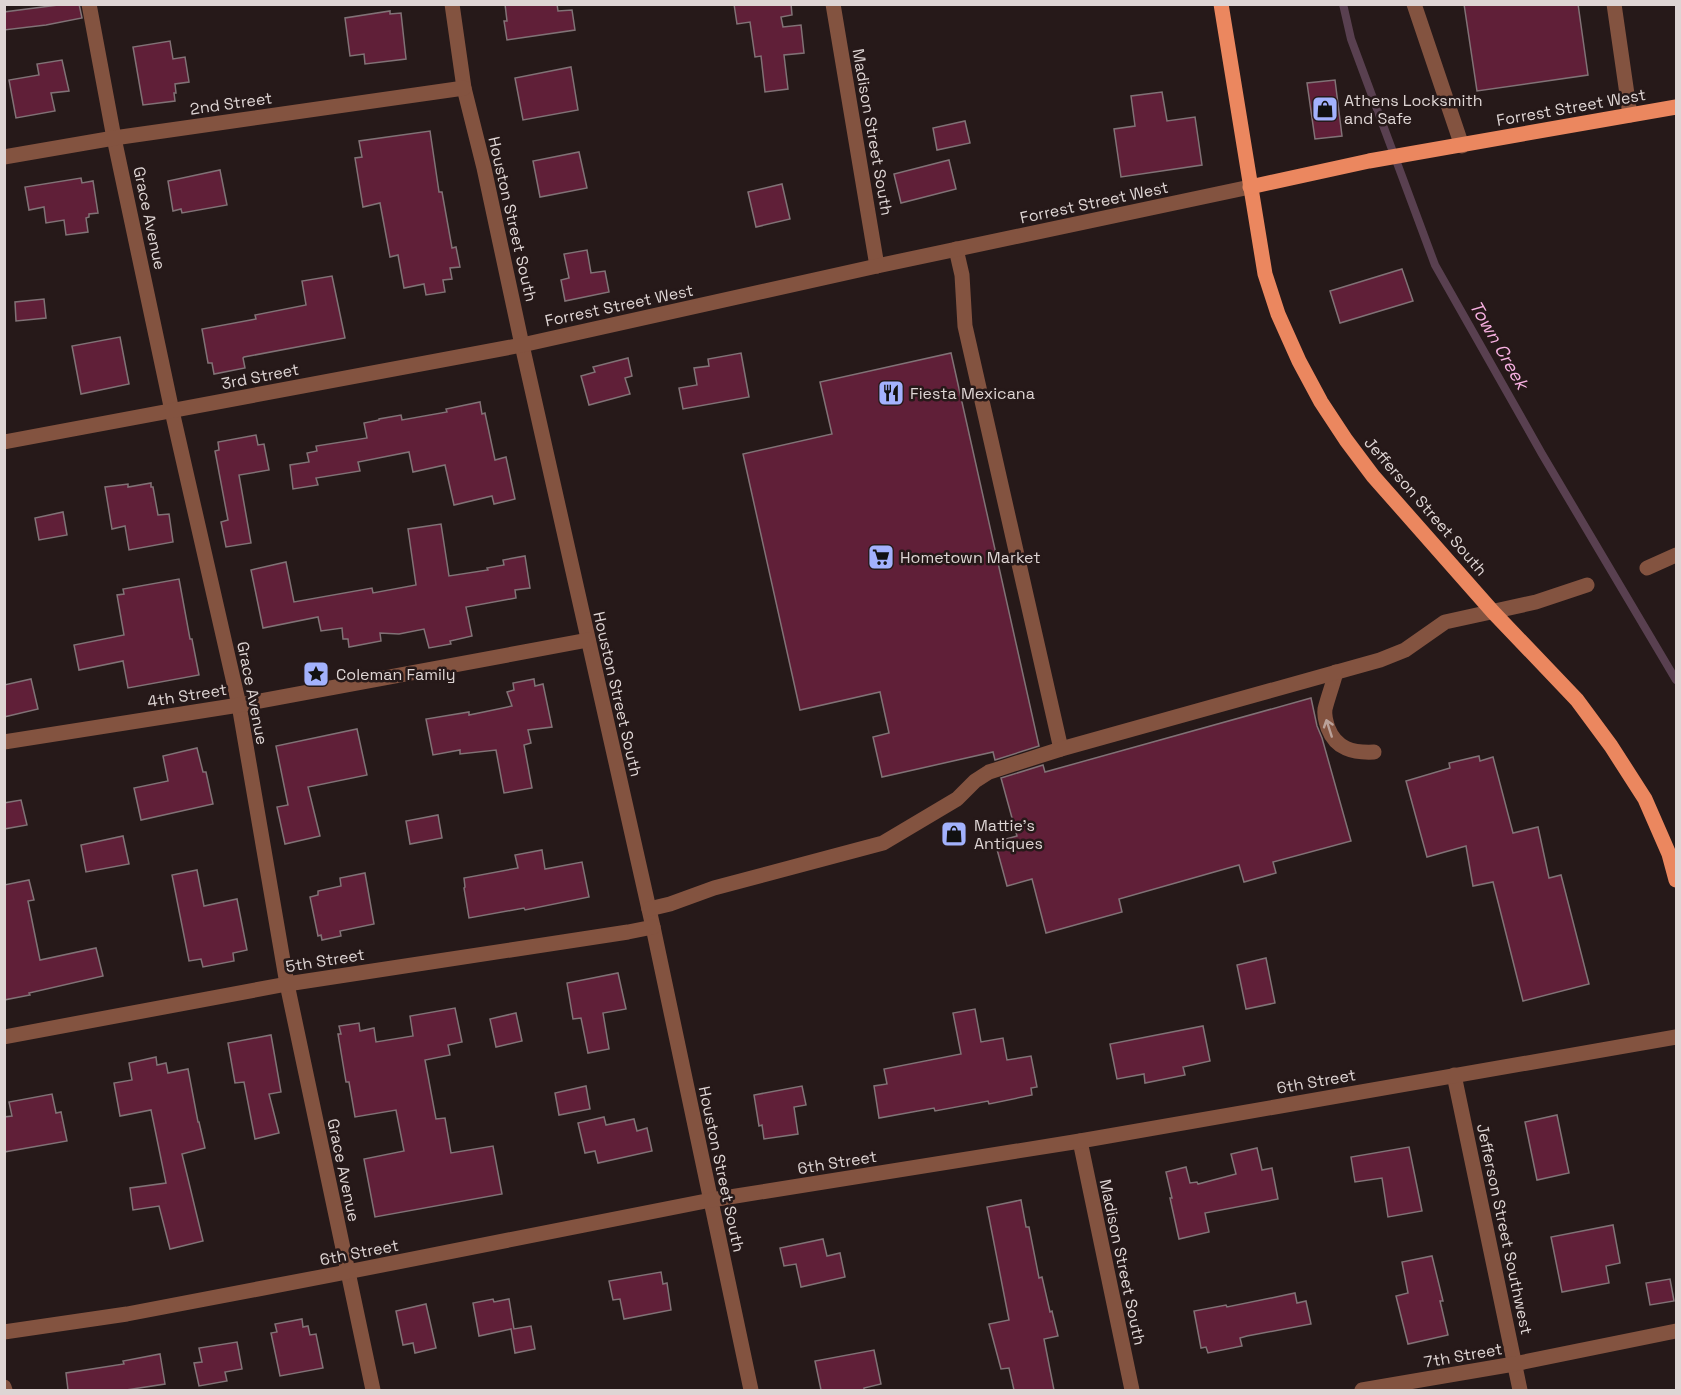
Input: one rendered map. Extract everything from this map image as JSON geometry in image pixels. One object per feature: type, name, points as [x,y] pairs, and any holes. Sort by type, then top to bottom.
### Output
[{"type":"main road","name":"Jefferson Street South","points":[[1221,4],[1265,274],[1278,314],[1299,361],[1321,402],[1373,476],[1493,612],[1577,700],[1611,746],[1645,799],[1669,854],[1677,880]]},
{"type":"main road","name":"Forrest Street West","points":[[1250,186],[1369,161],[1677,107]]},
{"type":"street","name":"Grace Avenue","points":[[89,4],[114,138],[172,411],[239,705],[286,984],[372,1390]]},
{"type":"street","name":"Houston Street South","points":[[452,4],[464,88],[484,168],[653,927],[751,1390]]},
{"type":"street","name":"Madison Street South","points":[[833,4],[878,266]]},
{"type":"street","points":[[1414,4],[1462,146]]},
{"type":"street","points":[[1614,4],[1630,115]]},
{"type":"street","name":"2nd Street","points":[[4,157],[114,138],[464,88]]},
{"type":"street","name":"Forrest Street West","points":[[522,345],[1250,186]]},
{"type":"street","points":[[956,249],[962,275],[965,326],[1061,749]]},
{"type":"street","name":"3rd Street","points":[[4,442],[522,345]]},
{"type":"street","points":[[1647,568],[1677,555]]},
{"type":"street","points":[[649,909],[714,888],[883,843],[957,799],[975,781],[989,772],[1061,749],[1380,660],[1405,650],[1444,622],[1536,602],[1587,585]]},
{"type":"street","name":"4th Street","points":[[4,742],[239,705],[588,640]]},
{"type":"street","points":[[1336,672],[1325,711],[1327,725],[1333,739],[1344,749],[1361,753],[1374,752]]},
{"type":"street","name":"5th Street","points":[[4,1037],[286,984],[653,927]]},
{"type":"street","name":"6th Street","points":[[4,1332],[127,1314],[711,1200],[1080,1141],[1677,1036]]},
{"type":"street","name":"Jefferson Street Southwest","points":[[1454,1075],[1520,1390]]},
{"type":"street","name":"Madison Street South","points":[[1080,1141],[1132,1390]]},
{"type":"street","name":"7th Street","points":[[1362,1390],[1514,1364],[1677,1331]]},
{"type":"building","points":[[79,4],[82,18],[4,30],[4,12]]},
{"type":"building","points":[[505,4],[557,4],[558,11],[572,10],[575,30],[507,40],[504,21],[507,21]]},
{"type":"building","points":[[734,4],[791,4],[792,15],[781,17],[783,27],[801,25],[804,53],[784,55],[788,89],[765,92],[761,56],[755,57],[750,22],[737,24]]},
{"type":"building","points":[[1464,4],[1578,4],[1588,75],[1477,91]]},
{"type":"building","points":[[390,11],[390,14],[401,13],[406,59],[365,64],[364,54],[350,56],[345,18]]},
{"type":"building","points":[[170,41],[173,59],[185,57],[189,82],[175,84],[175,101],[143,105],[133,47]]},
{"type":"building","points":[[62,60],[69,91],[51,93],[55,111],[16,118],[9,80],[39,75],[37,64]]},
{"type":"building","points":[[571,67],[578,110],[523,120],[515,78]]},
{"type":"building","name":"Athens Locksmith and Safe","points":[[1335,80],[1342,136],[1315,139],[1307,83]]},
{"type":"building","points":[[1162,92],[1167,121],[1195,117],[1202,165],[1121,177],[1114,129],[1135,126],[1131,96]]},
{"type":"building","points":[[965,121],[970,143],[937,150],[933,128]]},
{"type":"building","points":[[430,131],[439,192],[442,192],[452,248],[456,247],[460,267],[450,268],[452,279],[443,280],[445,292],[426,295],[424,284],[404,288],[398,255],[390,257],[380,203],[363,207],[355,158],[362,157],[359,141]]},
{"type":"building","points":[[579,152],[587,188],[540,197],[533,161]]},
{"type":"building","points":[[949,160],[956,189],[901,203],[894,174]]},
{"type":"building","points":[[220,170],[227,205],[182,213],[181,209],[173,211],[168,181]]},
{"type":"building","points":[[81,178],[82,183],[93,181],[98,213],[89,214],[86,218],[88,232],[66,235],[64,220],[46,223],[44,207],[29,210],[25,187]]},
{"type":"building","points":[[782,184],[790,219],[756,227],[748,192]]},
{"type":"building","points":[[587,250],[591,273],[605,271],[609,292],[565,301],[561,280],[569,278],[564,254]]},
{"type":"building","points":[[1402,269],[1413,301],[1340,323],[1330,291]]},
{"type":"building","points":[[332,276],[345,338],[244,357],[245,368],[214,374],[212,363],[208,363],[202,329],[256,319],[255,315],[306,305],[302,281]]},
{"type":"building","points":[[44,299],[46,318],[16,321],[15,302]]},
{"type":"building","points":[[120,337],[129,384],[81,394],[72,346]]},
{"type":"building","points":[[741,353],[749,397],[683,409],[679,388],[697,385],[694,368],[709,366],[708,359]]},
{"type":"building","name":"Hometown Market","points":[[951,353],[1039,746],[995,760],[993,752],[882,777],[873,737],[889,733],[880,692],[800,710],[743,454],[832,434],[820,382]]},
{"type":"building","points":[[628,358],[632,376],[625,378],[630,394],[589,405],[581,376],[595,372],[593,367]]},
{"type":"building","points":[[480,402],[482,414],[485,413],[495,460],[506,457],[515,499],[494,504],[492,496],[454,505],[445,465],[413,472],[409,452],[358,462],[360,471],[316,478],[318,485],[293,489],[290,465],[309,462],[307,453],[317,451],[316,446],[367,438],[364,423],[401,415],[402,420],[447,412],[446,409]]},
{"type":"building","points":[[256,435],[258,445],[264,444],[269,470],[239,475],[251,543],[226,547],[221,522],[228,520],[215,451],[219,450],[218,442]]},
{"type":"building","points":[[151,483],[158,515],[169,514],[173,542],[129,550],[125,526],[112,529],[105,487],[128,484],[128,487]]},
{"type":"building","points":[[63,512],[67,535],[39,540],[35,518]]},
{"type":"building","points":[[441,524],[449,576],[488,570],[487,568],[504,565],[503,560],[525,556],[530,588],[515,590],[516,598],[466,607],[472,636],[450,641],[451,644],[429,648],[424,629],[399,634],[380,633],[381,641],[349,647],[348,639],[343,639],[342,628],[321,631],[318,617],[263,628],[251,570],[286,562],[294,602],[372,588],[373,593],[416,585],[408,529]]},
{"type":"building","points":[[179,579],[199,675],[128,688],[123,661],[79,670],[74,645],[124,635],[117,595],[124,594],[123,589]]},
{"type":"building","points":[[31,679],[38,709],[4,717],[4,685]]},
{"type":"building","points":[[534,679],[535,686],[543,684],[552,727],[528,730],[531,743],[524,745],[532,788],[504,793],[496,750],[460,754],[460,750],[433,755],[426,719],[469,712],[469,715],[512,706],[507,692],[514,690],[513,683]]},
{"type":"building","points":[[1311,698],[1351,841],[1273,862],[1276,873],[1244,882],[1239,865],[1119,899],[1122,912],[1046,933],[1032,879],[1007,886],[995,842],[1017,836],[1001,778],[1043,765],[1045,772]]},
{"type":"building","points":[[357,729],[367,775],[308,787],[320,836],[285,844],[277,807],[288,805],[276,746]]},
{"type":"building","points":[[197,748],[203,772],[206,772],[213,804],[141,820],[134,788],[168,781],[163,756]]},
{"type":"building","points":[[1479,756],[1480,761],[1493,757],[1513,833],[1538,827],[1549,878],[1561,875],[1589,984],[1523,1001],[1493,882],[1473,886],[1466,846],[1427,857],[1406,781],[1450,768],[1449,763]]},
{"type":"building","points":[[21,800],[27,825],[4,829],[4,803]]},
{"type":"building","points":[[438,815],[442,838],[410,844],[406,821]]},
{"type":"building","points":[[123,836],[129,864],[86,872],[81,845]]},
{"type":"building","points":[[542,850],[545,869],[582,862],[589,897],[469,918],[464,878],[518,868],[515,855]]},
{"type":"building","points":[[197,870],[204,906],[237,899],[247,950],[233,953],[234,961],[203,967],[201,959],[189,961],[172,875]]},
{"type":"building","points":[[365,873],[374,924],[340,931],[341,936],[322,940],[321,935],[318,936],[310,897],[318,895],[318,891],[341,886],[340,878]]},
{"type":"building","points":[[29,880],[34,900],[28,901],[40,960],[96,948],[103,976],[4,1000],[4,885]]},
{"type":"building","points":[[1266,958],[1275,1003],[1246,1009],[1237,965]]},
{"type":"building","points":[[618,973],[626,1009],[603,1013],[609,1049],[588,1053],[581,1018],[573,1019],[567,983]]},
{"type":"building","points":[[455,1008],[462,1042],[448,1045],[450,1055],[425,1060],[436,1119],[445,1118],[451,1153],[493,1146],[502,1194],[375,1217],[364,1159],[404,1151],[396,1110],[355,1117],[349,1082],[346,1082],[338,1034],[341,1034],[339,1026],[359,1023],[360,1031],[374,1028],[376,1042],[413,1036],[410,1016]]},
{"type":"building","points":[[975,1009],[981,1042],[1003,1038],[1007,1060],[1031,1056],[1037,1087],[1031,1088],[1032,1095],[989,1104],[988,1101],[879,1118],[874,1086],[887,1084],[884,1069],[961,1054],[953,1013]]},
{"type":"building","points":[[516,1013],[522,1041],[496,1047],[490,1019]]},
{"type":"building","points":[[1203,1026],[1210,1061],[1183,1067],[1185,1075],[1145,1083],[1144,1074],[1117,1079],[1110,1044]]},
{"type":"building","points":[[271,1035],[281,1092],[269,1094],[279,1133],[255,1139],[244,1082],[235,1083],[228,1043]]},
{"type":"building","points":[[156,1057],[157,1065],[166,1063],[168,1073],[188,1069],[205,1148],[182,1154],[203,1241],[170,1249],[159,1206],[133,1210],[130,1188],[166,1183],[151,1110],[120,1116],[114,1083],[132,1080],[129,1063]]},
{"type":"building","points":[[586,1086],[590,1109],[559,1115],[555,1093]]},
{"type":"building","points":[[802,1086],[806,1105],[794,1107],[798,1134],[764,1139],[762,1125],[759,1126],[754,1095]]},
{"type":"building","points":[[52,1094],[56,1113],[61,1112],[67,1141],[4,1152],[4,1117],[12,1116],[9,1102]]},
{"type":"building","points":[[1557,1115],[1569,1173],[1537,1180],[1525,1122]]},
{"type":"building","points":[[604,1117],[606,1125],[634,1119],[637,1131],[647,1128],[652,1151],[598,1163],[595,1151],[585,1153],[578,1123]]},
{"type":"building","points":[[1409,1147],[1422,1211],[1388,1217],[1382,1178],[1355,1182],[1351,1157]]},
{"type":"building","points":[[1257,1148],[1262,1170],[1272,1168],[1278,1199],[1205,1213],[1209,1232],[1179,1239],[1166,1172],[1186,1167],[1190,1183],[1197,1182],[1198,1184],[1236,1174],[1231,1154]]},
{"type":"building","points":[[1021,1200],[1039,1278],[1042,1277],[1058,1336],[1044,1339],[1054,1390],[1014,1390],[1009,1368],[1001,1369],[989,1324],[1009,1320],[987,1207]]},
{"type":"building","points":[[1613,1225],[1620,1263],[1606,1266],[1609,1283],[1562,1292],[1551,1237]]},
{"type":"building","points":[[823,1239],[827,1256],[840,1253],[845,1277],[801,1287],[796,1264],[784,1266],[780,1248]]},
{"type":"building","points":[[1432,1256],[1443,1301],[1440,1301],[1448,1335],[1408,1344],[1396,1296],[1408,1293],[1402,1262]]},
{"type":"building","points":[[661,1272],[663,1284],[667,1283],[671,1310],[624,1319],[620,1299],[613,1300],[609,1281]]},
{"type":"building","points":[[1670,1279],[1674,1301],[1650,1305],[1646,1283]]},
{"type":"building","points":[[1295,1293],[1297,1303],[1306,1301],[1311,1324],[1240,1338],[1242,1346],[1208,1353],[1206,1347],[1201,1348],[1194,1311],[1226,1305],[1227,1307]]},
{"type":"building","points":[[493,1299],[494,1302],[509,1299],[514,1329],[531,1326],[535,1349],[515,1353],[511,1329],[479,1336],[473,1303]]},
{"type":"building","points":[[426,1304],[436,1348],[415,1353],[413,1343],[403,1345],[396,1311]]},
{"type":"building","points":[[302,1319],[303,1327],[308,1326],[310,1335],[316,1334],[323,1368],[280,1376],[271,1333],[277,1332],[275,1324]]},
{"type":"building","points":[[237,1342],[242,1369],[225,1372],[227,1381],[199,1386],[194,1363],[202,1362],[199,1348]]},
{"type":"building","points":[[874,1350],[881,1384],[864,1388],[864,1390],[821,1390],[815,1361]]},
{"type":"building","points":[[160,1354],[165,1384],[126,1390],[68,1390],[66,1373],[124,1364],[123,1361]]},
{"type":"waterway","name":"Town Creek","points":[[1343,4],[1351,39],[1435,265],[1542,454],[1676,680]]},
{"type":"place","name":"Athens Locksmith and Safe","points":[[1325,109]]},
{"type":"place","name":"Fiesta Mexicana","points":[[891,393]]},
{"type":"place","name":"Hometown Market","points":[[881,557]]},
{"type":"place","name":"Coleman Family","points":[[316,674]]},
{"type":"place","name":"Mattie's Antiques","points":[[954,834]]}]
